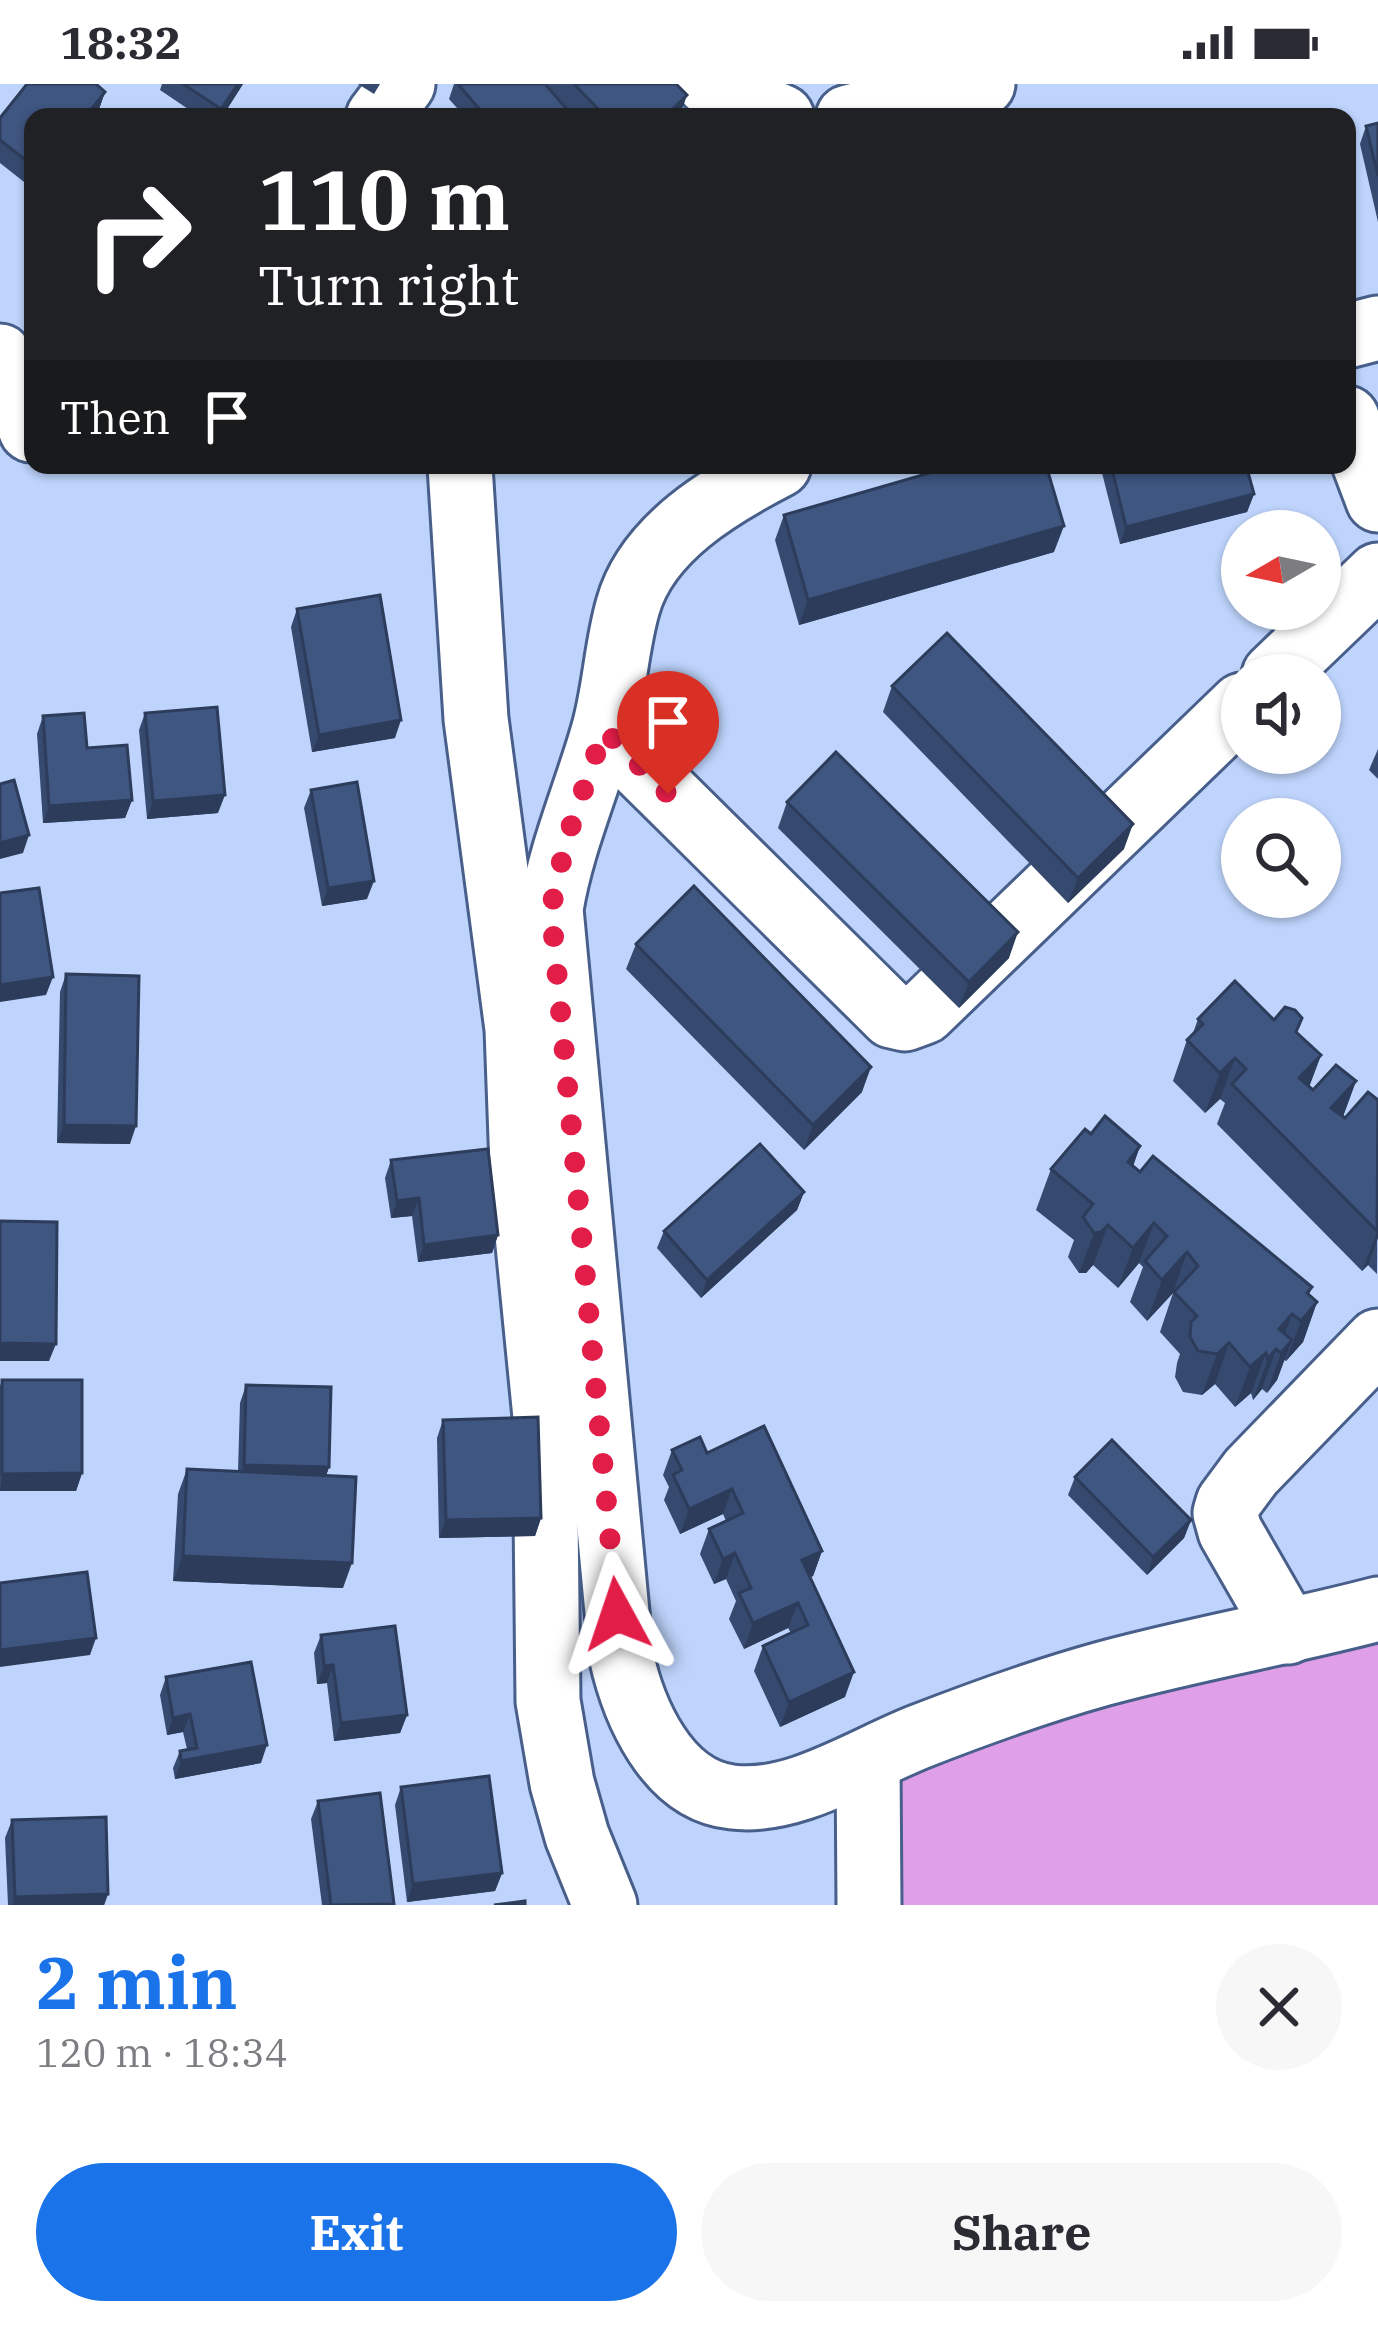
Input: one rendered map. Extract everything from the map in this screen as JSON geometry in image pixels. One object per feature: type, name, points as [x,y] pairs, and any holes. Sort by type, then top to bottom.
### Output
[{"type":"street","points":[[385,108],[403,84]]},
{"type":"street","points":[[709,84],[762,108]]},
{"type":"street","points":[[885,108],[983,84]]},
{"type":"street","points":[[0,356],[21,432]]},
{"type":"street","points":[[1356,442],[1378,500]]},
{"type":"street","points":[[461,474],[476,718],[517,1028],[523,1194],[545,1418],[548,1701],[562,1784],[605,1905]]},
{"type":"street","points":[[764,474],[702,512],[667,541],[628,602],[604,730],[566,841],[551,909],[621,1655],[638,1716],[653,1743],[703,1787],[730,1798],[773,1795],[868,1761],[915,1738],[1104,1674],[1378,1609]]},
{"type":"street","points":[[1296,654],[1378,574]]},
{"type":"street","points":[[604,730],[892,1016],[904,1019],[924,1012],[1221,725]]},
{"type":"street","points":[[1288,1632],[1230,1531],[1225,1513],[1228,1503],[1251,1472],[1378,1341]]},
{"type":"street","points":[[868,1761],[869,1905]]},
{"type":"shaded area","points":[[1378,1634],[1378,1905],[900,1905],[895,1790],[906,1763],[931,1748]]},
{"type":"building","points":[[27,84],[96,84],[105,92],[92,108],[24,108],[24,159],[0,140],[0,118]]},
{"type":"building","points":[[183,84],[238,84],[219,108]]},
{"type":"building","points":[[458,84],[545,84],[566,108],[478,108]]},
{"type":"building","points":[[574,84],[676,84],[687,95],[674,108],[597,108]]},
{"type":"building","points":[[1378,123],[1378,176],[1366,126]]},
{"type":"building","points":[[926,474],[1049,474],[1064,526],[808,600],[784,515]]},
{"type":"building","points":[[1113,474],[1248,474],[1254,494],[1126,527]]},
{"type":"building","points":[[380,595],[401,720],[319,735],[297,609]]},
{"type":"building","points":[[947,633],[1133,824],[1078,878],[892,686]]},
{"type":"building","points":[[217,707],[225,795],[153,801],[145,713]]},
{"type":"building","points":[[84,713],[87,748],[127,745],[132,800],[49,806],[43,716]]},
{"type":"building","points":[[836,752],[1018,932],[969,982],[787,802]]},
{"type":"building","points":[[14,780],[29,835],[0,843],[0,784]]},
{"type":"building","points":[[357,782],[374,881],[328,888],[311,790]]},
{"type":"building","points":[[694,886],[871,1067],[813,1125],[636,944]]},
{"type":"building","points":[[39,888],[53,977],[0,985],[0,893]]},
{"type":"building","points":[[66,974],[139,976],[136,1126],[64,1125]]},
{"type":"building","points":[[1235,981],[1274,1020],[1285,1007],[1302,1018],[1296,1032],[1321,1055],[1299,1078],[1313,1090],[1336,1065],[1356,1081],[1331,1108],[1345,1118],[1368,1092],[1378,1100],[1377,1231],[1232,1084],[1246,1069],[1235,1058],[1220,1073],[1187,1040],[1203,1024],[1198,1019]]},
{"type":"building","points":[[1105,1116],[1140,1146],[1128,1162],[1140,1172],[1153,1156],[1312,1287],[1307,1293],[1317,1302],[1301,1321],[1292,1314],[1279,1329],[1292,1340],[1281,1353],[1276,1349],[1268,1359],[1266,1353],[1250,1367],[1229,1343],[1217,1354],[1198,1351],[1190,1337],[1191,1322],[1197,1316],[1174,1292],[1198,1266],[1187,1252],[1162,1280],[1145,1261],[1167,1236],[1154,1223],[1133,1248],[1108,1225],[1094,1233],[1083,1217],[1093,1204],[1051,1169],[1085,1129],[1091,1134]]},
{"type":"building","points":[[760,1144],[804,1192],[707,1280],[664,1231]]},
{"type":"building","points":[[488,1149],[498,1235],[424,1245],[419,1198],[397,1201],[391,1160]]},
{"type":"building","points":[[0,1221],[57,1222],[56,1344],[0,1343]]},
{"type":"building","points":[[2,1380],[82,1380],[82,1473],[2,1474]]},
{"type":"building","points":[[246,1385],[331,1387],[329,1467],[244,1465]]},
{"type":"building","points":[[538,1417],[541,1518],[446,1520],[443,1420]]},
{"type":"building","points":[[764,1426],[822,1551],[802,1560],[854,1672],[789,1702],[763,1646],[808,1625],[798,1603],[753,1623],[739,1593],[751,1588],[735,1553],[723,1559],[709,1529],[743,1513],[732,1489],[689,1509],[673,1475],[682,1470],[672,1450],[700,1437],[707,1453]]},
{"type":"building","points":[[1112,1440],[1191,1520],[1153,1557],[1075,1477]]},
{"type":"building","points":[[187,1469],[356,1477],[352,1563],[183,1556]]},
{"type":"building","points":[[87,1572],[96,1638],[0,1650],[0,1583]]},
{"type":"building","points":[[395,1626],[407,1715],[341,1723],[333,1665],[324,1666],[321,1635]]},
{"type":"building","points":[[251,1662],[267,1745],[181,1761],[180,1751],[197,1748],[190,1714],[173,1718],[166,1677]]},
{"type":"building","points":[[489,1776],[502,1873],[413,1884],[401,1787]]},
{"type":"building","points":[[380,1793],[394,1904],[331,1905],[318,1801]]},
{"type":"building","points":[[106,1817],[108,1894],[15,1897],[12,1820]]},
{"type":"route","points":[[617,1614],[551,909],[566,841],[604,730],[668,794]]}]
